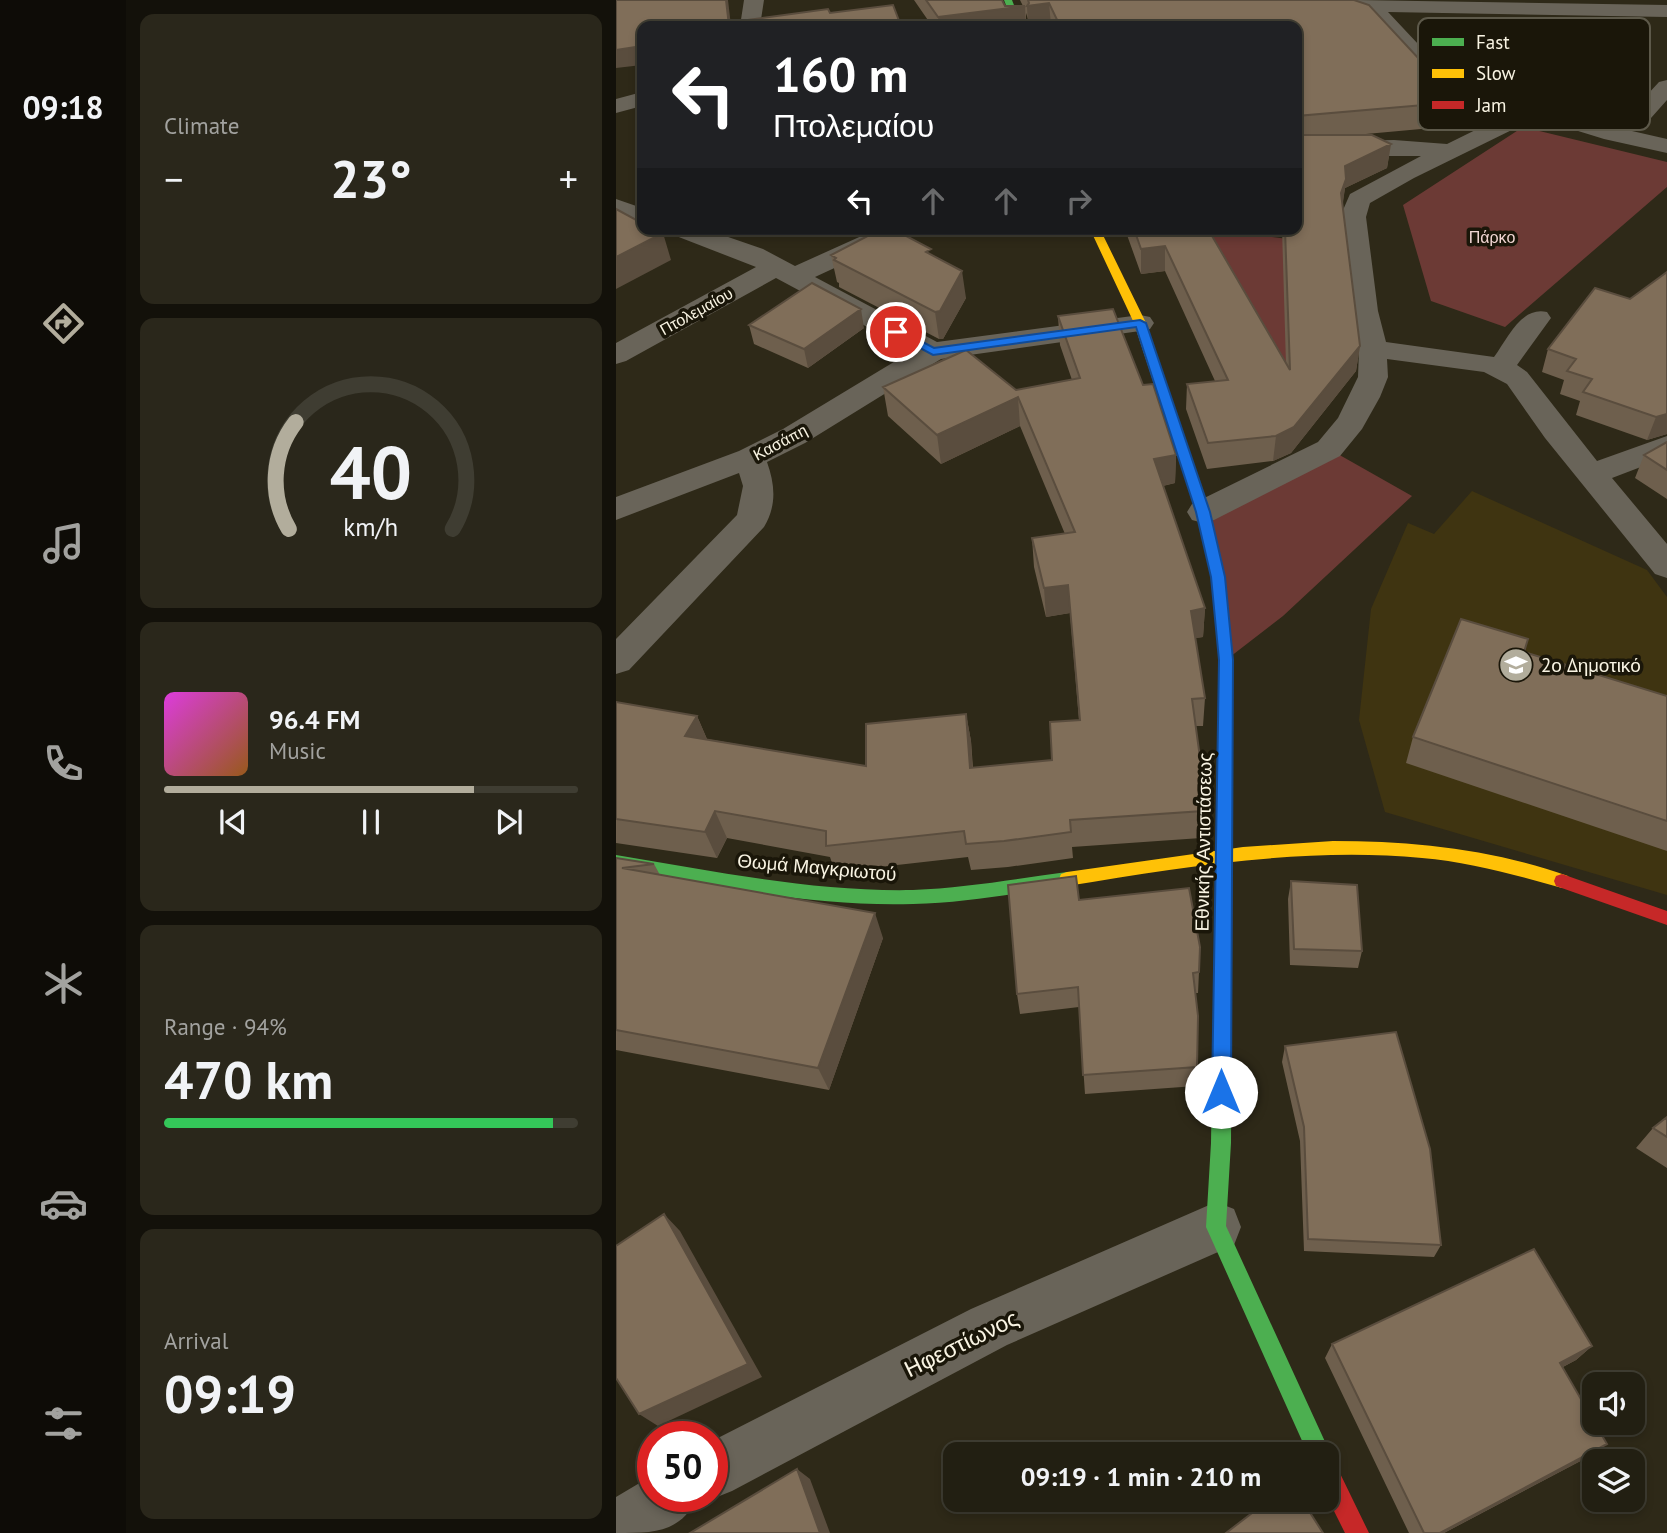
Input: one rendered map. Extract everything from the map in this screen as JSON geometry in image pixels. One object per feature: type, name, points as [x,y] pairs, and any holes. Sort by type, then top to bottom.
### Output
[{"type":"main road","points":[[1009,0],[1016,21]]},
{"type":"main road","name":"Εθνικής Αντιστάσεως","points":[[1099,235],[1140,323],[1203,512],[1218,577],[1226,660],[1221,1143],[1216,1227],[1314,1442]]},
{"type":"main road","name":"Θωμά Μαγκριωτού","points":[[616,862],[781,888],[893,897],[1223,858],[1340,849],[1419,851],[1486,861],[1565,881],[1667,918]]},
{"type":"main road","points":[[1339,1496],[1357,1533]]},
{"type":"street","points":[[751,21],[754,0]]},
{"type":"street","points":[[1370,3],[1667,11]]},
{"type":"street","points":[[1370,3],[1418,55]]},
{"type":"street","points":[[1650,106],[1667,88]]},
{"type":"street","points":[[616,106],[637,100]]},
{"type":"street","points":[[1203,512],[1329,449],[1365,397],[1373,377],[1373,349],[1364,311],[1353,217],[1359,199],[1405,173],[1495,130]]},
{"type":"street","points":[[1598,130],[1667,146]]},
{"type":"street","points":[[1612,134],[1618,130]]},
{"type":"street","points":[[1302,149],[1394,147],[1452,152]]},
{"type":"street","points":[[616,207],[637,214]]},
{"type":"street","points":[[699,235],[770,257],[933,351],[1140,323]]},
{"type":"street","name":"Πτολεμαίου","points":[[616,355],[770,257],[871,235]]},
{"type":"street","points":[[1501,367],[1537,318]]},
{"type":"street","points":[[1373,349],[1501,367],[1517,378],[1667,566]]},
{"type":"street","name":"Κασάπη","points":[[616,509],[750,458],[794,436],[933,351]]},
{"type":"street","points":[[1591,474],[1667,446]]},
{"type":"street","points":[[616,661],[752,519],[759,486],[750,458]]},
{"type":"street","name":"Ηφεστίωνος","points":[[728,1463],[989,1327],[1216,1227]]},
{"type":"street","points":[[616,1529],[644,1512]]},
{"type":"shaded area","name":"2ο Δημοτικό","points":[[1472,491],[1647,570],[1667,597],[1667,895],[1385,812],[1359,720],[1371,609],[1408,523],[1434,534]]},
{"type":"green space","name":"Πάρκο","points":[[1518,130],[1535,130],[1667,162],[1667,187],[1505,327],[1431,301],[1403,205]]},
{"type":"green space","points":[[1197,235],[1272,237],[1347,246],[1293,370],[1277,387]]},
{"type":"green space","points":[[1329,449],[1412,496],[1283,616],[1226,660],[1203,512]]},
{"type":"building","points":[[616,0],[726,0],[728,21],[637,21],[637,47],[616,50]]},
{"type":"building","points":[[926,0],[1002,0],[1005,6],[1025,6],[938,17]]},
{"type":"building","points":[[1028,0],[1354,0],[1369,5],[1418,58],[1418,106],[1302,116],[1302,21],[1058,21],[1049,3],[1027,6]]},
{"type":"building","points":[[893,5],[899,21],[747,20],[828,9],[830,13]]},
{"type":"building","points":[[1302,135],[1372,135],[1391,144],[1345,166],[1346,179],[1341,193],[1360,346],[1294,427],[1276,436],[1208,443],[1187,384],[1228,380],[1165,246],[1141,249],[1136,235],[1211,235],[1290,370],[1285,235],[1302,235]]},
{"type":"building","points":[[616,209],[637,220],[637,235],[659,235],[616,257]]},
{"type":"building","points":[[869,235],[904,235],[931,249],[926,252],[962,271],[940,311],[935,312],[834,260],[836,258],[831,255]]},
{"type":"building","points":[[1667,272],[1667,414],[1656,417],[1583,392],[1592,379],[1567,371],[1576,359],[1548,349],[1595,288],[1630,299]]},
{"type":"building","points":[[812,283],[861,309],[804,349],[749,325]]},
{"type":"building","points":[[1113,309],[1143,385],[1153,384],[1176,455],[1154,459],[1205,608],[1191,611],[1205,698],[1192,699],[1204,787],[1203,811],[1070,820],[1071,832],[1004,841],[966,844],[964,831],[826,846],[826,831],[715,811],[705,832],[616,819],[616,702],[697,716],[685,736],[866,766],[866,724],[966,714],[970,768],[1052,760],[1050,722],[1080,720],[1068,585],[1044,588],[1032,538],[1075,532],[1018,397],[937,435],[883,387],[966,350],[1016,390],[1080,378],[1058,316]]},
{"type":"building","points":[[1667,442],[1667,470],[1644,455]]},
{"type":"building","points":[[1461,619],[1528,639],[1524,652],[1667,696],[1667,821],[1413,737]]},
{"type":"building","points":[[616,858],[654,864],[622,868],[875,913],[818,1068],[616,1030]]},
{"type":"building","points":[[1076,876],[1079,900],[1189,888],[1200,947],[1199,972],[1193,973],[1198,1016],[1197,1067],[1083,1075],[1078,987],[1017,994],[1008,885]]},
{"type":"building","points":[[1291,881],[1357,885],[1362,951],[1294,949]]},
{"type":"building","points":[[1396,1032],[1430,1149],[1441,1245],[1308,1239],[1304,1127],[1285,1046]]},
{"type":"building","points":[[1667,1117],[1667,1137],[1653,1128]]},
{"type":"building","points":[[664,1214],[748,1364],[639,1414],[616,1378],[616,1246]]},
{"type":"building","points":[[1534,1249],[1592,1346],[1560,1363],[1582,1401],[1582,1435],[1602,1435],[1607,1444],[1598,1449],[1582,1449],[1582,1457],[1440,1533],[1424,1533],[1332,1344]]},
{"type":"building","points":[[797,1469],[820,1533],[690,1533]]},
{"type":"building","points":[[1253,1512],[1310,1512],[1323,1533],[1226,1533]]},
{"type":"traffic: fast","points":[[1008,0],[1016,21]]},
{"type":"traffic: fast","points":[[616,862],[753,885],[857,896],[935,896],[1067,879]]},
{"type":"traffic: fast","points":[[1223,953],[1221,1143],[1216,1227],[1314,1442]]},
{"type":"traffic: slow","points":[[1098,235],[1140,323],[1203,512],[1218,577],[1222,615]]},
{"type":"traffic: slow","points":[[1067,879],[1243,854],[1378,848],[1440,853],[1562,881]]},
{"type":"traffic: jam","points":[[1222,615],[1226,660],[1223,953]]},
{"type":"traffic: jam","points":[[1562,881],[1667,918]]},
{"type":"traffic: jam","points":[[1339,1496],[1357,1533]]},
{"type":"place","name":"2ο Δημοτικό","points":[[1516,665]]},
{"type":"route","points":[[896,332],[933,351],[1140,323],[1203,512],[1218,577],[1226,660],[1221,1092]]}]
